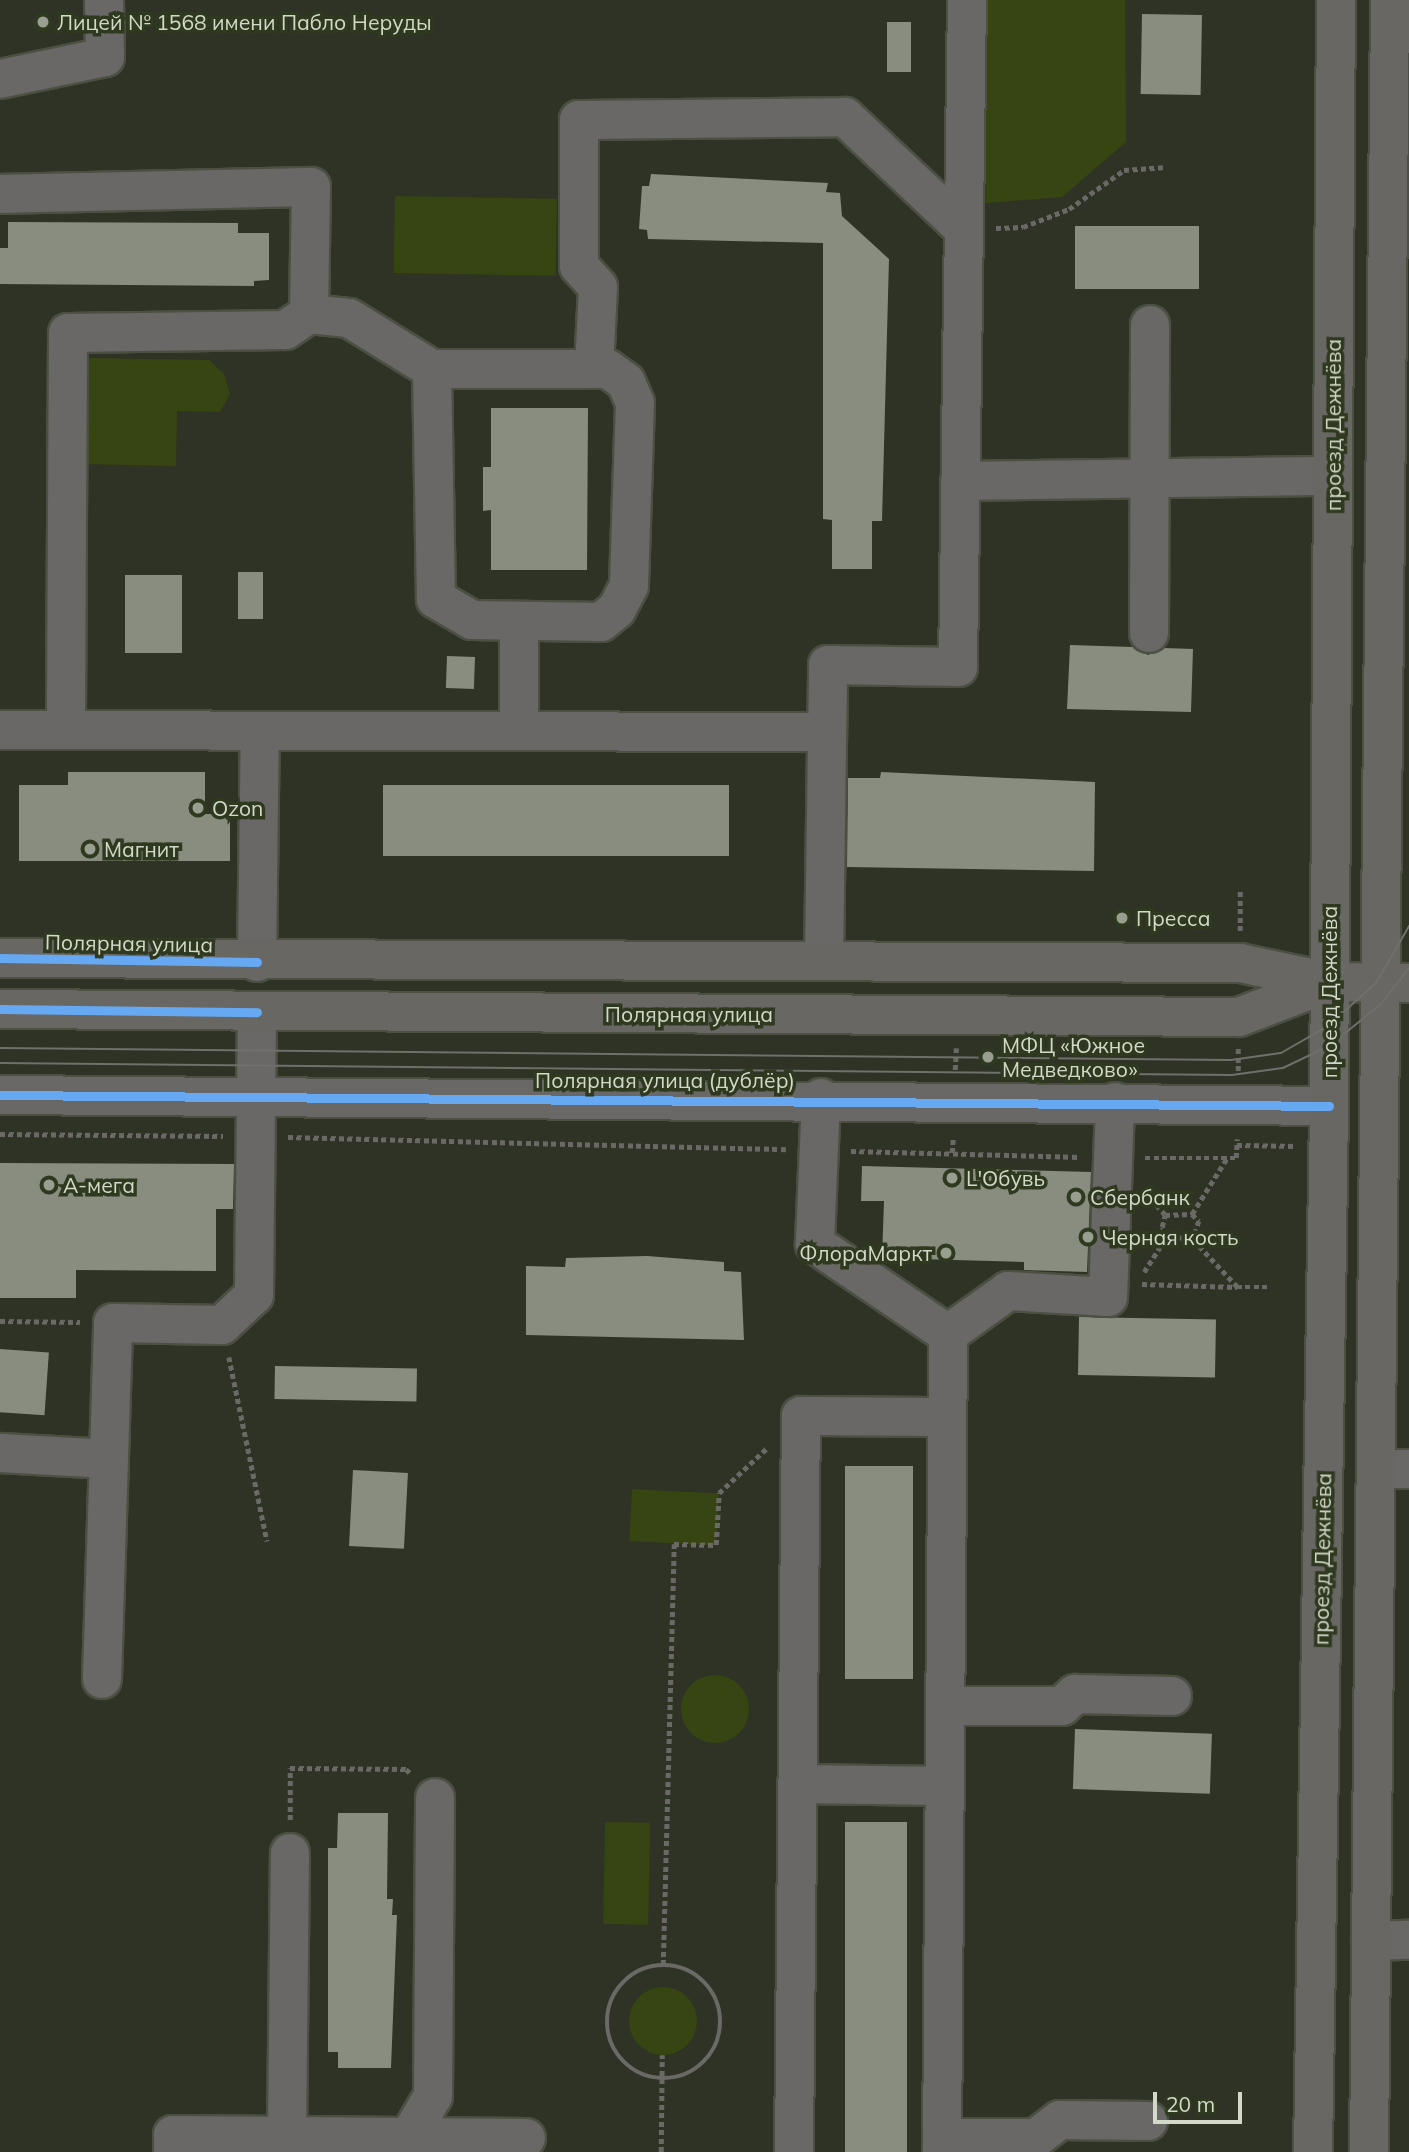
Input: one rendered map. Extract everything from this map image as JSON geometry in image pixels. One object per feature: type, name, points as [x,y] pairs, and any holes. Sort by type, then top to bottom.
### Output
[{"type":"main road","name":"проезд Дежнёва","points":[[1313,2152],[1329,1105],[1336,0]]},
{"type":"main road","points":[[1369,2152],[1371,1941],[1392,1469],[1394,983],[1390,0]]},
{"type":"main road","name":"Полярная улица","points":[[0,958],[257,962],[1240,963],[1329,982],[1394,983]]},
{"type":"main road","name":"Полярная улица","points":[[0,1009],[1239,1017],[1329,982]]},
{"type":"street","points":[[0,79],[105,57],[104,0]]},
{"type":"street","points":[[824,961],[828,666],[958,667],[967,0]]},
{"type":"street","points":[[594,369],[598,287],[579,266],[579,120],[845,117],[964,229]]},
{"type":"street","points":[[0,194],[311,187],[309,314]]},
{"type":"street","points":[[66,730],[68,333],[285,330],[309,314],[349,318],[432,369],[608,369],[626,382],[635,403],[629,586],[616,610],[601,622],[472,620],[436,599],[432,369]]},
{"type":"street","points":[[1149,633],[1150,325]]},
{"type":"street","points":[[960,481],[1333,476]]},
{"type":"street","points":[[519,621],[519,731]]},
{"type":"street","points":[[0,730],[827,732]]},
{"type":"street","points":[[257,962],[260,731]]},
{"type":"street","points":[[103,1679],[107,1459],[113,1323],[222,1325],[254,1295],[257,1012]]},
{"type":"street","name":"Полярная улица (дублёр)","points":[[0,1095],[821,1098],[1329,1105]]},
{"type":"street","points":[[821,1098],[815,1244],[948,1334]]},
{"type":"street","points":[[948,1334],[1008,1291],[1108,1297],[1115,1102]]},
{"type":"street","points":[[948,1334],[942,2145],[1036,2138],[1060,2120],[1148,2121]]},
{"type":"street","points":[[793,2152],[801,1416],[947,1417]]},
{"type":"street","points":[[0,1453],[107,1459]]},
{"type":"street","points":[[945,1706],[1062,1706],[1075,1694],[1172,1696]]},
{"type":"street","points":[[797,1784],[945,1786]]},
{"type":"street","points":[[409,2144],[433,2096],[435,1798]]},
{"type":"street","points":[[287,2136],[290,1853]]},
{"type":"street","points":[[1371,1941],[1409,1940]]},
{"type":"street","points":[[173,2152],[173,2135],[287,2136],[352,2144],[526,2138]]},
{"type":"path","points":[[964,229],[1023,227],[1069,209],[1124,170],[1163,167]]},
{"type":"path","points":[[955,1083],[956,1047]]},
{"type":"path","points":[[0,1134],[257,1136],[1236,1158]]},
{"type":"path","points":[[1237,1146],[1299,1146]]},
{"type":"path","points":[[1113,1157],[1165,1215]]},
{"type":"path","points":[[1192,1214],[1227,1158]]},
{"type":"path","points":[[1165,1215],[1192,1214],[1199,1221],[1193,1240]]},
{"type":"path","points":[[1165,1215],[1162,1227],[1167,1236]]},
{"type":"path","points":[[1167,1236],[1193,1240],[1237,1287]]},
{"type":"path","points":[[1167,1236],[1136,1284],[1267,1287]]},
{"type":"path","points":[[0,1321],[113,1323]]},
{"type":"path","points":[[222,1325],[267,1541]]},
{"type":"path","points":[[663,1965],[674,1544],[716,1545],[719,1493],[801,1416]]},
{"type":"path","points":[[290,1853],[290,1768],[407,1769]]},
{"type":"path","points":[[663,1965],[701,1978],[711,1990],[721,2021],[712,2052],[702,2064],[662,2079],[626,2066],[609,2039],[606,2022],[608,2006],[625,1979],[663,1965]]},
{"type":"path","points":[[661,2152],[662,2055]]},
{"type":"green space","points":[[977,0],[1125,0],[1126,142],[1062,197],[977,204]]},
{"type":"green space","points":[[395,196],[557,199],[556,276],[394,273]]},
{"type":"green space","points":[[82,358],[209,360],[224,374],[230,394],[220,412],[177,411],[176,466],[80,464]]},
{"type":"green space","points":[[632,1489],[719,1494],[716,1545],[629,1541]]},
{"type":"green space","points":[[715,1675],[728,1678],[739,1685],[746,1696],[749,1709],[746,1722],[739,1733],[728,1740],[715,1743],[702,1740],[691,1733],[684,1722],[681,1709],[684,1696],[691,1685],[702,1678]]},
{"type":"green space","points":[[605,1822],[650,1823],[648,1925],[603,1924]]},
{"type":"green space","points":[[663,1987],[676,1990],[687,1997],[694,2008],[697,2021],[694,2034],[687,2045],[676,2052],[663,2055],[650,2052],[639,2045],[632,2034],[629,2021],[632,2008],[639,1997],[650,1990]]},
{"type":"building","points":[[1142,14],[1202,15],[1201,95],[1141,94]]},
{"type":"building","points":[[887,22],[911,22],[911,72],[887,72]]},
{"type":"building","points":[[651,174],[828,183],[826,192],[840,193],[842,216],[889,259],[882,521],[872,521],[872,569],[832,569],[832,520],[823,519],[823,243],[648,239],[647,230],[639,229],[642,186],[649,186]]},
{"type":"building","points":[[8,222],[238,223],[238,233],[269,233],[269,280],[254,281],[254,286],[0,284],[0,248],[8,248]]},
{"type":"building","points":[[1075,226],[1199,226],[1199,289],[1075,289]]},
{"type":"building","points":[[491,408],[588,408],[587,570],[491,570],[491,510],[483,511],[483,467],[491,467]]},
{"type":"building","points":[[238,572],[263,572],[263,619],[238,619]]},
{"type":"building","points":[[125,575],[182,575],[182,653],[125,653]]},
{"type":"building","points":[[1070,645],[1133,647],[1148,655],[1164,648],[1193,649],[1191,712],[1067,709]]},
{"type":"building","points":[[447,656],[475,657],[474,689],[446,688]]},
{"type":"building","points":[[68,772],[205,772],[205,814],[230,814],[230,861],[19,861],[19,785],[68,785]]},
{"type":"building","points":[[881,772],[1095,782],[1094,871],[847,867],[848,778],[880,778]]},
{"type":"building","points":[[383,785],[729,785],[729,856],[383,856]]},
{"type":"building","points":[[0,1163],[234,1164],[233,1209],[216,1209],[216,1271],[76,1270],[76,1298],[0,1298]]},
{"type":"building","points":[[862,1166],[1091,1172],[1087,1272],[1024,1270],[1024,1262],[882,1258],[884,1201],[861,1201]]},
{"type":"building","points":[[647,1256],[724,1262],[724,1271],[741,1272],[744,1340],[526,1335],[526,1266],[565,1267],[566,1258]]},
{"type":"building","points":[[1079,1317],[1216,1319],[1215,1377],[1078,1375]]},
{"type":"building","points":[[0,1349],[49,1352],[44,1415],[0,1412]]},
{"type":"building","points":[[275,1366],[417,1368],[416,1401],[274,1399]]},
{"type":"building","points":[[845,1466],[913,1466],[913,1679],[845,1679]]},
{"type":"building","points":[[353,1470],[408,1473],[404,1549],[349,1546]]},
{"type":"building","points":[[1075,1729],[1212,1734],[1210,1794],[1073,1789]]},
{"type":"building","points":[[338,1813],[388,1813],[387,1899],[393,1899],[392,1915],[397,1915],[391,2068],[338,2068],[338,2052],[328,2052],[328,1848],[337,1848]]},
{"type":"building","points":[[845,1822],[907,1822],[907,2152],[845,2152]]},
{"type":"tram line","points":[[0,1048],[1231,1060],[1281,1053],[1328,1026],[1376,983],[1409,926]]},
{"type":"tram line","points":[[0,1063],[1232,1075],[1283,1068],[1329,1046],[1380,1005],[1409,968]]},
{"type":"cycle path","points":[[0,958],[257,962]]},
{"type":"cycle path","points":[[0,1009],[257,1012]]},
{"type":"cycle path","points":[[0,1095],[1329,1106]]},
{"type":"place","name":"Лицей № 1568 имени Пабло Неруды","points":[[43,22]]},
{"type":"place","name":"Ozon","points":[[198,808]]},
{"type":"place","name":"Магнит","points":[[90,849]]},
{"type":"place","name":"Пресса","points":[[1122,918]]},
{"type":"place","name":"МФЦ «Южное Медведково»","points":[[988,1057]]},
{"type":"place","name":"L'Обувь","points":[[952,1178]]},
{"type":"place","name":"А-мега","points":[[49,1185]]},
{"type":"place","name":"Сбербанк","points":[[1076,1197]]},
{"type":"place","name":"Черная кость","points":[[1088,1237]]},
{"type":"place","name":"ФлораМаркт","points":[[946,1253]]}]
